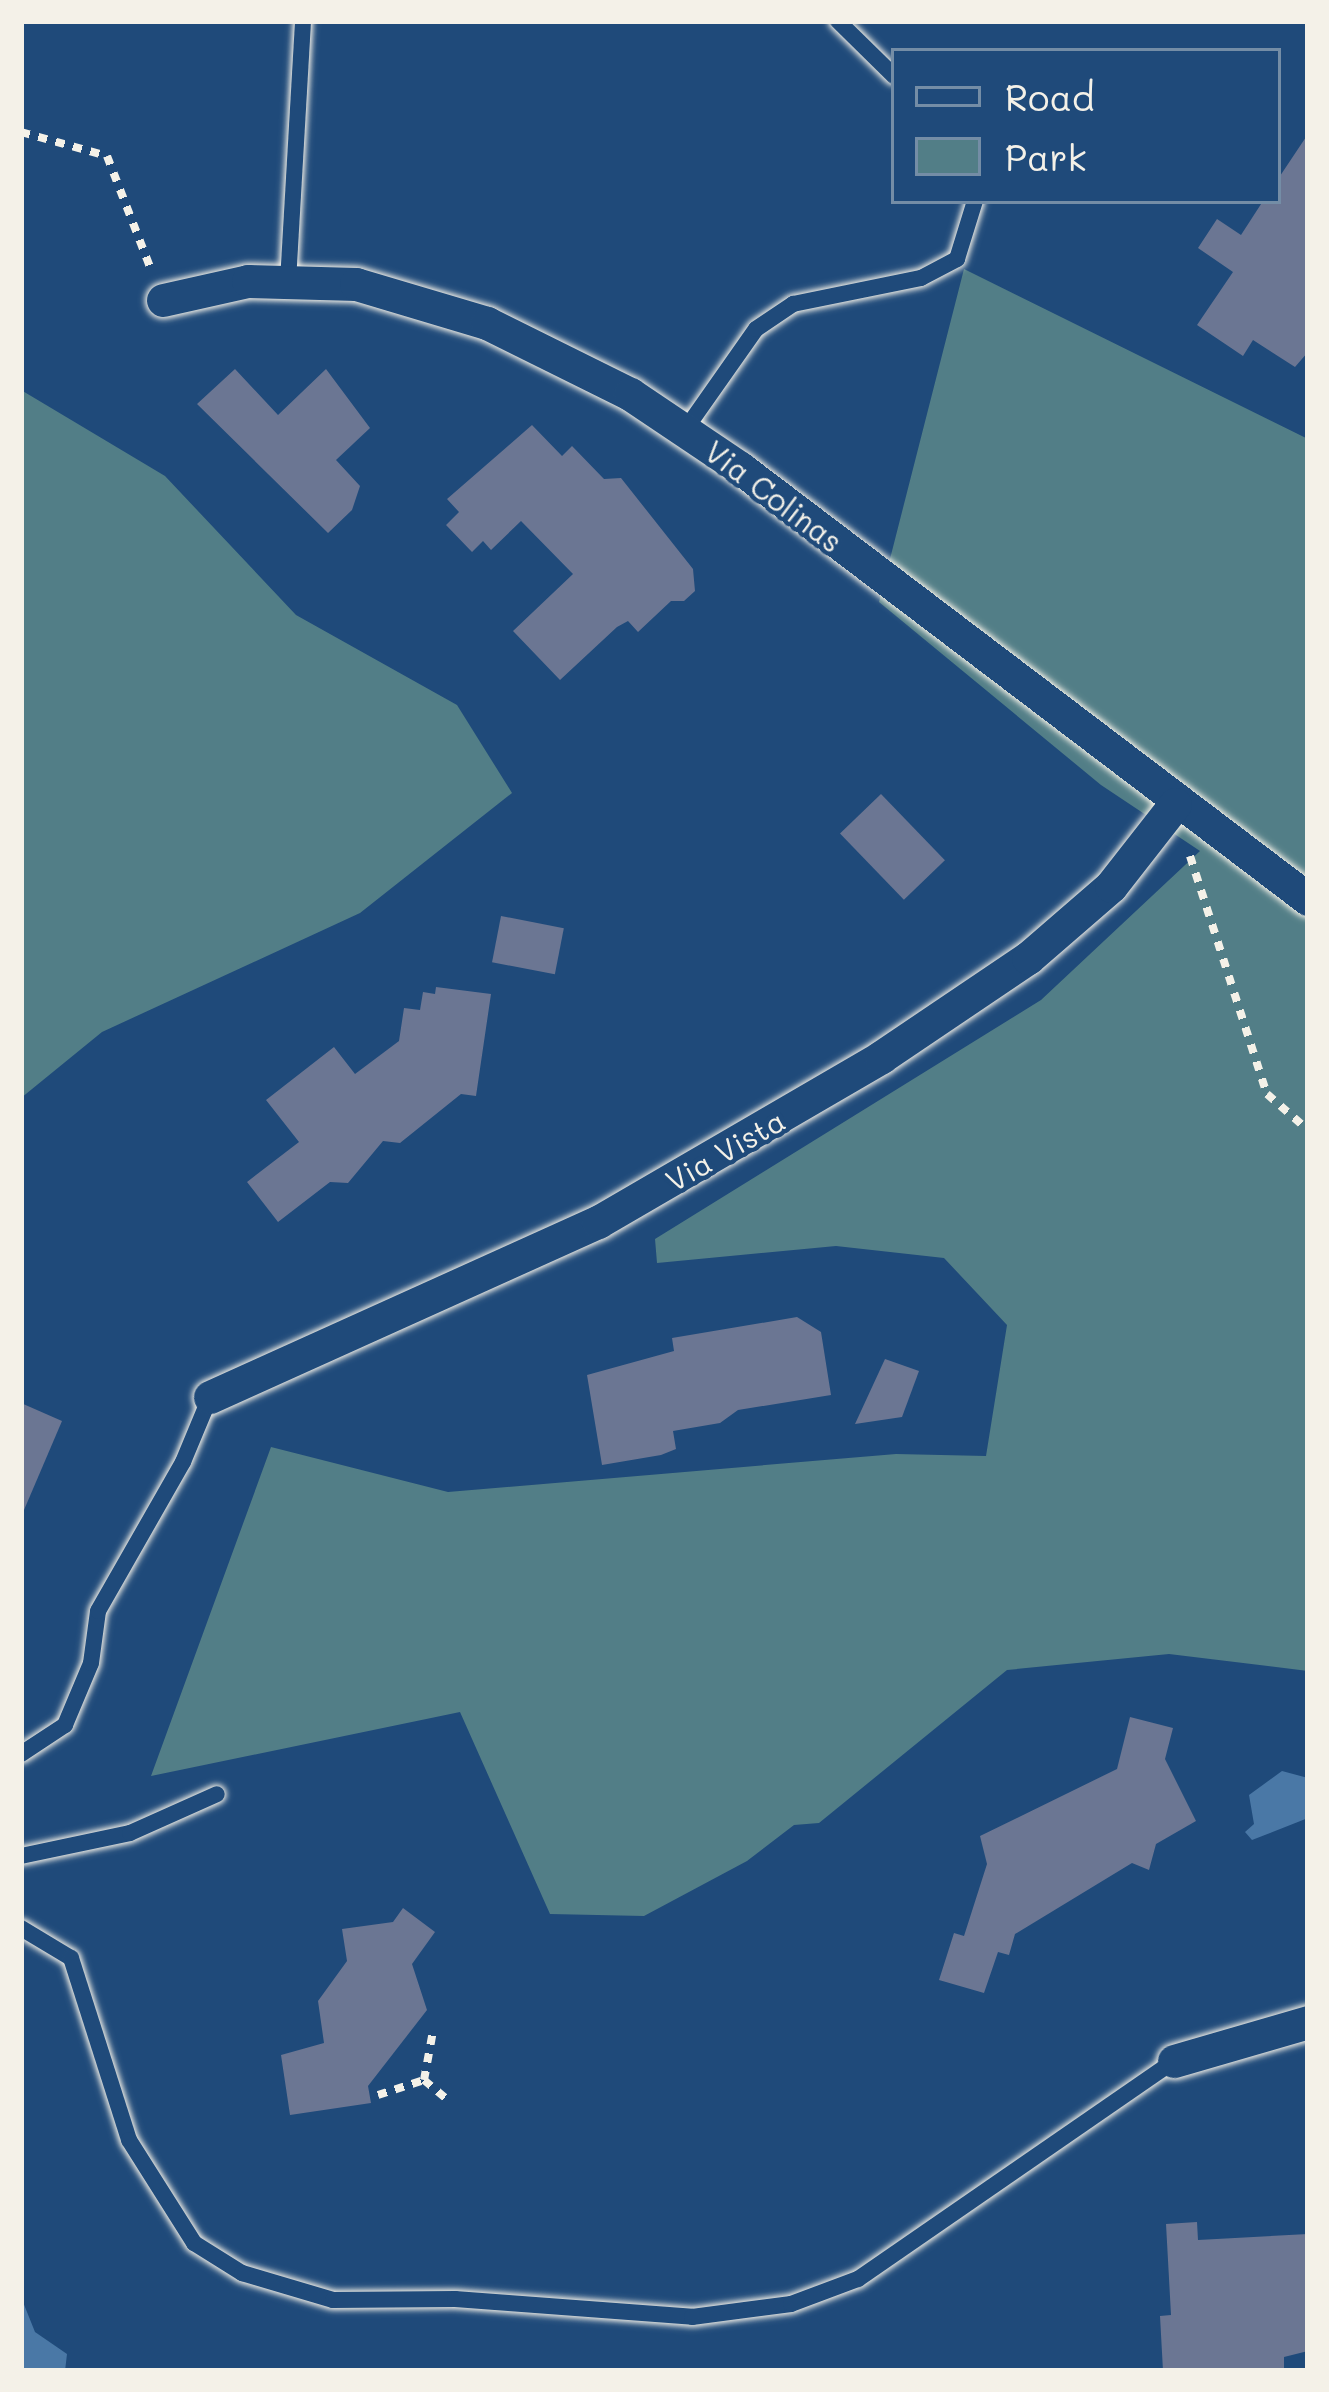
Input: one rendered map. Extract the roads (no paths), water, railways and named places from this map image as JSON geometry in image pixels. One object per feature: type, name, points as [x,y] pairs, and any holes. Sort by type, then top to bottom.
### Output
[{"type":"street","name":"Via Colinas","points":[[163,300],[248,281],[356,284],[487,323],[685,430],[1175,804],[1308,899]]},
{"type":"street","name":"Via Vista","points":[[210,1397],[598,1222],[842,1081],[1028,958],[1111,886],[1175,804]]},
{"type":"street","points":[[1174,2061],[1308,2022]]},
{"type":"lane","points":[[288,282],[303,21]]},
{"type":"lane","points":[[838,21],[891,73]]},
{"type":"lane","points":[[685,430],[756,329],[793,304],[921,278],[957,259],[974,204]]},
{"type":"lane","points":[[21,1754],[65,1725],[91,1663],[98,1611],[184,1462],[210,1397]]},
{"type":"lane","points":[[21,1856],[130,1833],[217,1794]]},
{"type":"lane","points":[[21,1928],[71,1958],[129,2140],[194,2243],[242,2273],[333,2300],[455,2299],[692,2317],[791,2304],[858,2279],[1174,2061]]},
{"type":"water","points":[[1282,1771],[1308,1778],[1308,1818],[1252,1840],[1245,1832],[1254,1824],[1249,1795]]},
{"type":"water","points":[[21,2297],[35,2332],[67,2354],[65,2371],[21,2371]]}]
